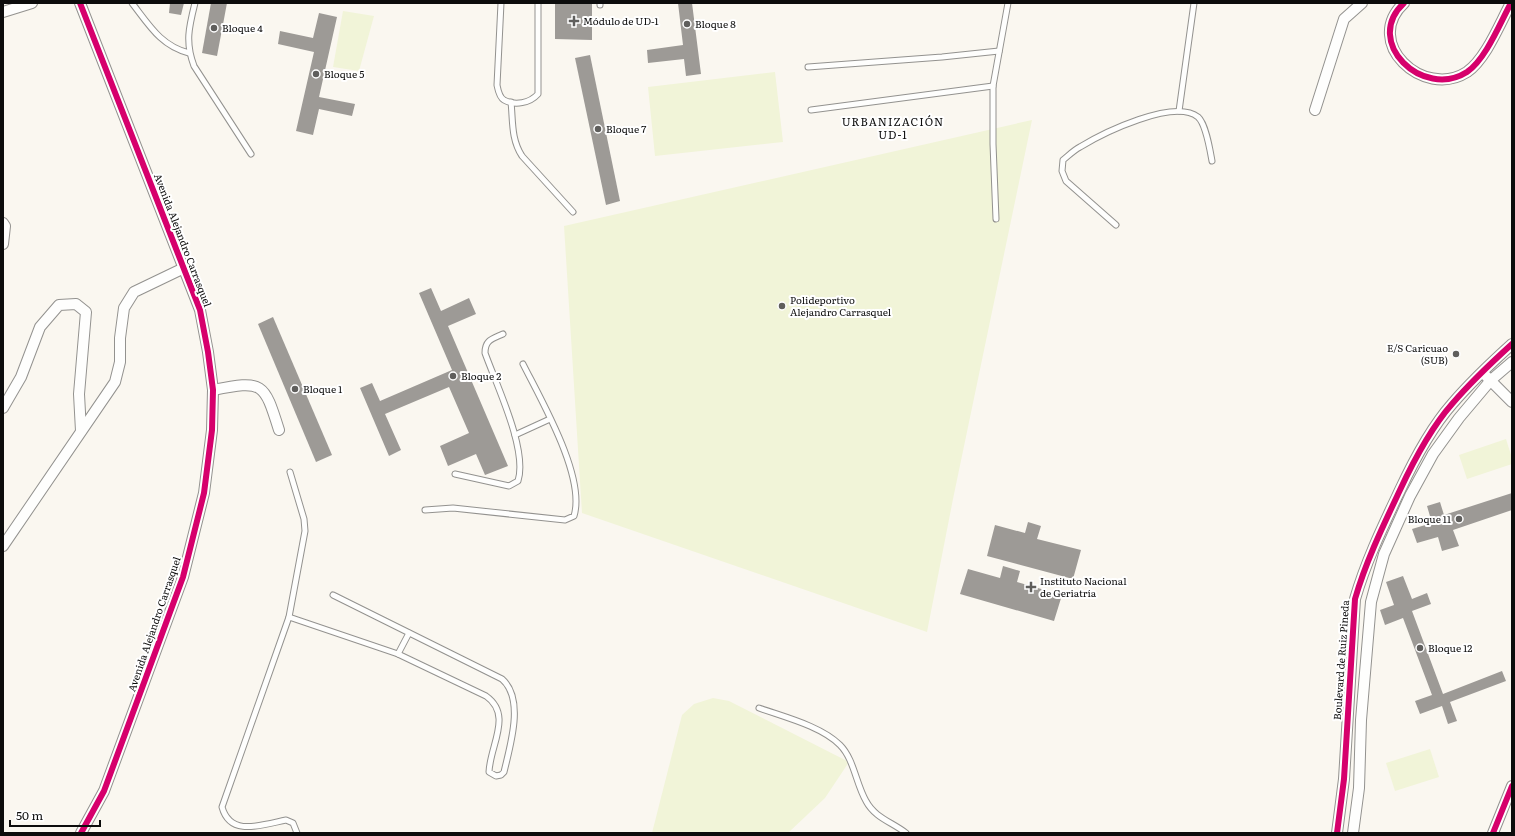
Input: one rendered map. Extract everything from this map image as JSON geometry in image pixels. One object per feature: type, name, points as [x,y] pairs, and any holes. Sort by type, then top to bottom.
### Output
[{"type":"street","points":[[3,12],[32,3]]},
{"type":"street","name":"Avenida Alejandro Carrasquel","points":[[80,3],[200,310],[213,390],[212,430],[204,493],[183,577],[104,791],[81,833]]},
{"type":"street","points":[[1315,110],[1344,19],[1362,3]]},
{"type":"street","points":[[1404,3],[1392,17],[1390,28],[1391,39],[1396,54],[1404,66],[1418,74],[1436,79],[1451,78],[1466,72],[1478,62],[1511,3]]},
{"type":"street","points":[[3,223],[5,226],[3,244]]},
{"type":"street","points":[[3,546],[115,382],[120,362],[120,338],[124,308],[134,292],[184,268]]},
{"type":"street","points":[[3,408],[21,377],[40,327],[59,305],[76,304],[86,312],[79,394],[81,431]]},
{"type":"street","name":"Boulevard de Ruiz Pineda","points":[[1337,833],[1344,779],[1355,599],[1360,581],[1379,532],[1407,473],[1424,445],[1451,405],[1482,372],[1512,344]]},
{"type":"street","points":[[1353,833],[1359,788],[1361,720],[1371,602],[1382,559],[1407,503],[1433,454],[1459,418],[1491,380],[1512,362]]},
{"type":"street","points":[[1482,372],[1512,402]]},
{"type":"street","points":[[213,390],[238,385],[257,386],[264,392],[269,400],[279,430]]},
{"type":"street","points":[[1493,833],[1509,806],[1512,786]]},
{"type":"lane","points":[[132,3],[157,35],[169,46],[189,53]]},
{"type":"lane","points":[[195,3],[188,37],[189,53],[194,66],[251,154]]},
{"type":"lane","points":[[501,3],[497,85],[500,95],[504,100],[511,102],[532,101],[538,94],[538,3]]},
{"type":"lane","points":[[996,219],[993,144],[993,86],[1008,3]]},
{"type":"lane","points":[[1179,111],[1194,3]]},
{"type":"lane","points":[[808,67],[942,57],[999,51]]},
{"type":"lane","points":[[811,110],[993,86]]},
{"type":"lane","points":[[511,102],[516,147],[522,156],[572,212]]},
{"type":"lane","points":[[1116,225],[1066,181],[1062,171],[1063,160],[1078,147],[1106,133],[1160,113],[1179,111],[1198,117],[1202,122],[1212,160]]},
{"type":"lane","points":[[455,474],[509,486],[518,481],[520,473],[515,435],[485,353],[485,346],[488,341],[503,334]]},
{"type":"lane","points":[[425,510],[453,508],[565,520],[574,516],[576,509],[573,479],[564,448],[523,364]]},
{"type":"lane","points":[[515,435],[550,419]]},
{"type":"lane","points":[[290,472],[304,519],[305,531],[289,617],[222,807],[224,819],[230,828],[241,832],[251,831],[273,822],[286,820],[293,823],[297,831],[296,833]]},
{"type":"lane","points":[[289,617],[398,654],[486,696],[495,702],[500,712],[489,772],[496,776],[501,775],[504,772],[515,722],[515,713],[506,683],[502,679],[333,595]]},
{"type":"lane","points":[[398,654],[409,633]]},
{"type":"lane","points":[[759,708],[809,725],[840,745],[847,755],[866,802],[884,821],[898,827],[906,833]]},
{"type":"green space","points":[[343,11],[374,16],[359,71],[333,67]]},
{"type":"green space","points":[[775,72],[783,142],[655,156],[648,87]]},
{"type":"green space","name":"Polideportivo Alejandro Carrasquel","points":[[1032,120],[953,499],[927,632],[582,513],[564,226]]},
{"type":"green space","points":[[1506,439],[1512,458],[1512,464],[1467,479],[1459,455]]},
{"type":"green space","points":[[713,698],[729,701],[849,762],[825,798],[788,833],[652,833],[682,715],[694,704]]},
{"type":"green space","points":[[1430,749],[1439,777],[1395,791],[1386,763]]},
{"type":"building","points":[[170,3],[184,3],[181,15],[169,13]]},
{"type":"building","name":"Bloque 4","points":[[211,3],[227,3],[217,56],[202,53]]},
{"type":"building","name":"Módulo de UD-1","points":[[555,3],[592,3],[592,40],[555,39]]},
{"type":"building","name":"Bloque 8","points":[[678,3],[692,3],[701,74],[686,76],[684,59],[648,63],[647,50],[683,45]]},
{"type":"building","name":"Bloque 5","points":[[319,13],[337,17],[319,97],[355,104],[352,116],[319,109],[313,135],[296,131],[314,52],[278,44],[280,31],[313,38]]},
{"type":"building","name":"Bloque 7","points":[[590,55],[620,201],[606,205],[575,58]]},
{"type":"building","name":"Bloque 2","points":[[431,288],[441,311],[469,298],[476,314],[448,326],[508,466],[485,475],[476,454],[448,466],[440,446],[469,433],[449,387],[385,414],[401,450],[389,456],[360,388],[372,383],[380,401],[452,370],[419,293]]},
{"type":"building","name":"Bloque 1","points":[[273,317],[332,455],[316,462],[258,324]]},
{"type":"building","name":"Bloque 11","points":[[1512,493],[1512,510],[1453,530],[1459,546],[1442,551],[1438,537],[1417,543],[1412,529],[1432,523],[1427,506],[1440,502],[1444,515]]},
{"type":"building","points":[[1028,522],[1041,526],[1037,539],[1081,550],[1073,579],[987,556],[995,525],[1025,533]]},
{"type":"building","points":[[1003,566],[1020,571],[1017,582],[1062,595],[1054,621],[960,594],[968,569],[1000,578]]},
{"type":"building","name":"Bloque 12","points":[[1403,576],[1412,599],[1427,593],[1431,604],[1412,611],[1443,694],[1502,671],[1506,681],[1450,702],[1457,721],[1448,724],[1442,706],[1420,714],[1415,701],[1432,695],[1403,618],[1385,625],[1380,610],[1394,605],[1386,582]]},
{"type":"cycle path","points":[[80,3],[200,310],[213,390],[212,430],[204,493],[183,577],[104,791],[81,833]]},
{"type":"cycle path","points":[[1404,3],[1393,18],[1390,34],[1394,49],[1403,63],[1417,73],[1433,79],[1450,79],[1467,72],[1474,66],[1492,40],[1511,3]]},
{"type":"cycle path","points":[[1337,833],[1344,779],[1355,599],[1364,571],[1405,479],[1430,434],[1459,396],[1512,344]]},
{"type":"cycle path","points":[[1493,833],[1512,786]]},
{"type":"place","name":"Módulo de UD-1","points":[[574,21]]},
{"type":"place","name":"Bloque 8","points":[[687,24]]},
{"type":"place","name":"Bloque 4","points":[[214,28]]},
{"type":"place","name":"Bloque 5","points":[[316,74]]},
{"type":"place","name":"Bloque 7","points":[[598,129]]},
{"type":"place","name":"Polideportivo Alejandro Carrasquel","points":[[782,306]]},
{"type":"place","name":"E/S Caricuao (SUB)","points":[[1456,354]]},
{"type":"place","name":"Bloque 2","points":[[453,376]]},
{"type":"place","name":"Bloque 1","points":[[295,389]]},
{"type":"place","name":"Bloque 11","points":[[1459,519]]},
{"type":"place","name":"Instituto Nacional de Geriatría","points":[[1031,587]]},
{"type":"place","name":"Bloque 12","points":[[1420,648]]},
{"type":"district","name":"URBANIZACIÓN UD-1","points":[[893,128]]}]
